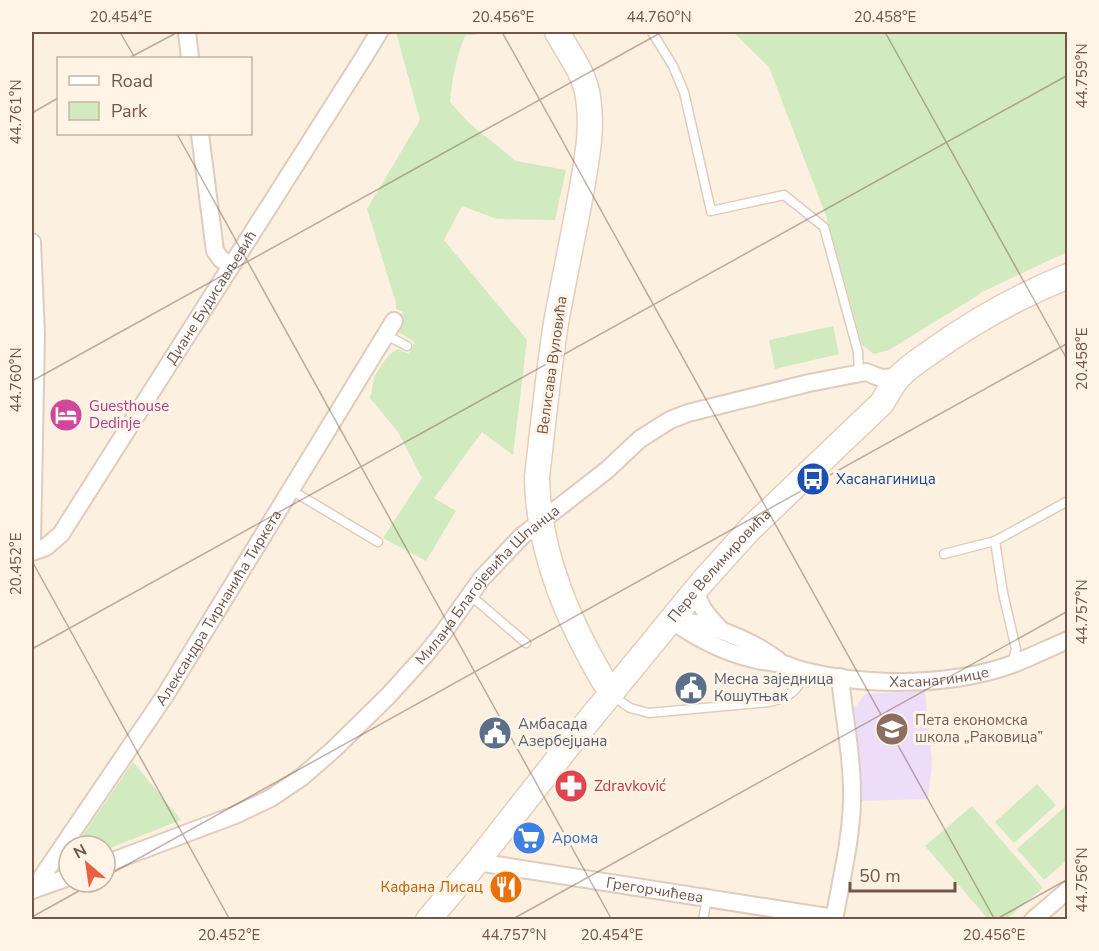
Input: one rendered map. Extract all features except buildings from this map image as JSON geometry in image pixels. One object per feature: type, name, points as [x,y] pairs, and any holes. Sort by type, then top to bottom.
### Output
[{"type":"main road","name":"Велисава Вуловића","points":[[557,32],[586,87],[590,129],[574,232],[556,323],[547,386],[537,493],[547,554],[559,590],[593,662],[611,693]]},
{"type":"main road","name":"Пере Велимировића","points":[[428,920],[697,588],[750,529],[882,404],[899,377],[919,360],[964,330],[1008,305],[1068,276]]},
{"type":"street","points":[[187,32],[190,57]]},
{"type":"street","name":"Диане Будисављевић","points":[[32,552],[46,547],[61,534],[379,32]]},
{"type":"street","points":[[200,135],[215,250],[221,259],[231,266]]},
{"type":"street","points":[[32,242],[36,334],[32,541]]},
{"type":"street","name":"Александра Тирнанића Тиркета","points":[[32,889],[166,694],[390,328]]},
{"type":"street","name":"Милана Благојевића Шпанца","points":[[117,859],[235,815],[271,798],[297,781],[390,695],[426,654],[482,578],[506,551],[540,520],[607,470],[640,439],[670,420],[688,412],[736,400],[859,373],[868,372],[881,378],[899,377]]},
{"type":"street","name":"Хасанагинице","points":[[697,588],[699,603],[722,631]]},
{"type":"street","name":"Хасанагинице","points":[[671,620],[706,642],[750,659],[840,677],[899,682],[958,678],[1012,664],[1068,640]]},
{"type":"street","name":"Хасанагинице","points":[[671,620],[696,623],[722,631],[771,655],[783,664]]},
{"type":"street","points":[[834,919],[849,838],[852,800],[840,677]]},
{"type":"street","name":"Грегорчићева","points":[[477,862],[834,919]]},
{"type":"street","points":[[32,889],[57,881]]},
{"type":"street","points":[[1034,920],[1068,890]]},
{"type":"lane","points":[[652,32],[673,66],[684,92],[711,211],[784,195],[824,228],[858,352],[859,373]]},
{"type":"lane","points":[[390,328],[407,345]]},
{"type":"lane","points":[[291,490],[378,542]]},
{"type":"lane","points":[[944,554],[995,541],[1068,501]]},
{"type":"lane","points":[[995,541],[1003,593],[1016,649],[1012,664]]},
{"type":"lane","points":[[470,595],[526,643]]},
{"type":"lane","points":[[611,693],[630,708],[649,713],[746,705],[789,696],[798,687],[807,671]]},
{"type":"lane","points":[[703,920],[707,898]]},
{"type":"shaded area","name":"Пета економска школа „Раковица”","points":[[925,691],[932,764],[928,799],[860,801],[853,710],[865,694]]},
{"type":"green space","points":[[396,32],[489,32],[465,36],[455,69],[450,102],[469,123],[516,161],[566,170],[555,220],[497,219],[462,206],[444,240],[527,340],[513,455],[482,432],[434,498],[456,511],[426,561],[383,538],[422,478],[398,432],[370,398],[374,379],[386,358],[398,349],[408,354],[415,342],[397,331],[403,312],[396,309],[367,209],[420,120]]},
{"type":"green space","points":[[733,32],[1067,32],[1067,252],[980,293],[889,350],[874,354],[862,345],[826,216],[769,67]]},
{"type":"green space","points":[[833,326],[839,354],[775,369],[769,340]]},
{"type":"green space","points":[[133,762],[181,820],[117,845],[117,834],[84,834]]},
{"type":"green space","points":[[1037,784],[1056,805],[1014,843],[995,822]]},
{"type":"green space","points":[[1067,805],[1067,860],[1044,880],[1017,849]]},
{"type":"green space","points":[[972,806],[1043,888],[1006,919],[988,919],[925,846]]},
{"type":"place","name":"Guesthouse Dedinje","points":[[66,415]]},
{"type":"place","name":"Хасанагиница","points":[[813,479]]},
{"type":"place","name":"Месна заједница Кошутњак","points":[[691,688]]},
{"type":"place","name":"Пета економска школа „Раковица”","points":[[892,729]]},
{"type":"place","name":"Амбасада Азербејџана","points":[[495,733]]},
{"type":"place","name":"Zdravković","points":[[571,786]]},
{"type":"place","name":"Арома","points":[[529,838]]},
{"type":"place","name":"Кафана Лисац","points":[[506,887]]}]
